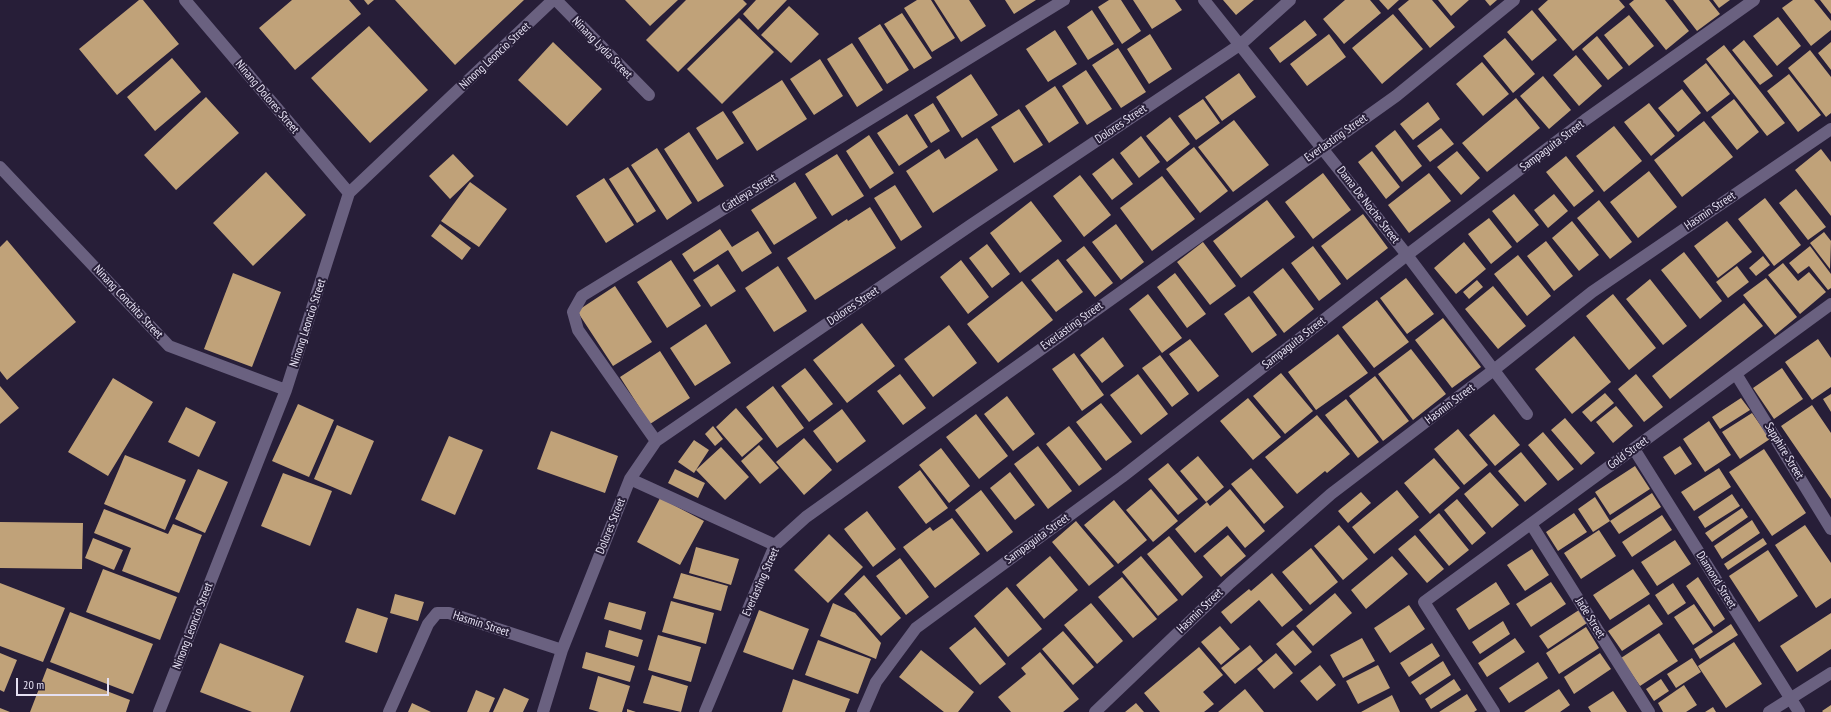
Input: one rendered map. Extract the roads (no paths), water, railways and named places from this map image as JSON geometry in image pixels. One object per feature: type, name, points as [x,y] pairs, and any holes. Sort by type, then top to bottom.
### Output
[{"type":"street","name":"Ninang Dolores Street","points":[[185,0],[350,193]]},
{"type":"street","name":"Ninong Leoncio Street","points":[[159,712],[286,390],[350,193],[554,0]]},
{"type":"street","name":"Ninang Lydia Street","points":[[554,0],[648,95]]},
{"type":"street","name":"Cattleya Street","points":[[656,441],[578,330],[573,312],[582,296],[1064,0]]},
{"type":"street","name":"Dama De Noche Street","points":[[1204,0],[1241,44],[1407,255],[1527,414]]},
{"type":"street","name":"Dolores Street","points":[[543,712],[562,650],[630,479],[656,441],[977,221],[1241,44],[1290,0]]},
{"type":"street","name":"Everlasting Street","points":[[705,712],[775,545],[806,517],[1322,147],[1396,96],[1514,0]]},
{"type":"street","name":"Sampaguita Street","points":[[864,712],[876,682],[916,628],[1122,477],[1407,255],[1585,120],[1754,0]]},
{"type":"street","name":"Hasmin Street","points":[[1095,712],[1230,583],[1331,494],[1495,370],[1592,292],[1831,129]]},
{"type":"street","name":"Ninang Conchita Street","points":[[0,168],[169,346],[286,390]]},
{"type":"street","name":"Gold Street","points":[[1494,712],[1424,602],[1830,306]]},
{"type":"street","name":"Sapphire Street","points":[[1736,374],[1831,529]]},
{"type":"street","name":"Diamond Street","points":[[1634,449],[1799,712]]},
{"type":"street","points":[[630,479],[775,545]]},
{"type":"street","name":"Jade Street","points":[[1531,524],[1649,712]]},
{"type":"street","name":"Hasmin Street","points":[[389,712],[428,624],[437,613],[449,613],[562,650]]},
{"type":"street","points":[[1769,712],[1831,674]]}]
